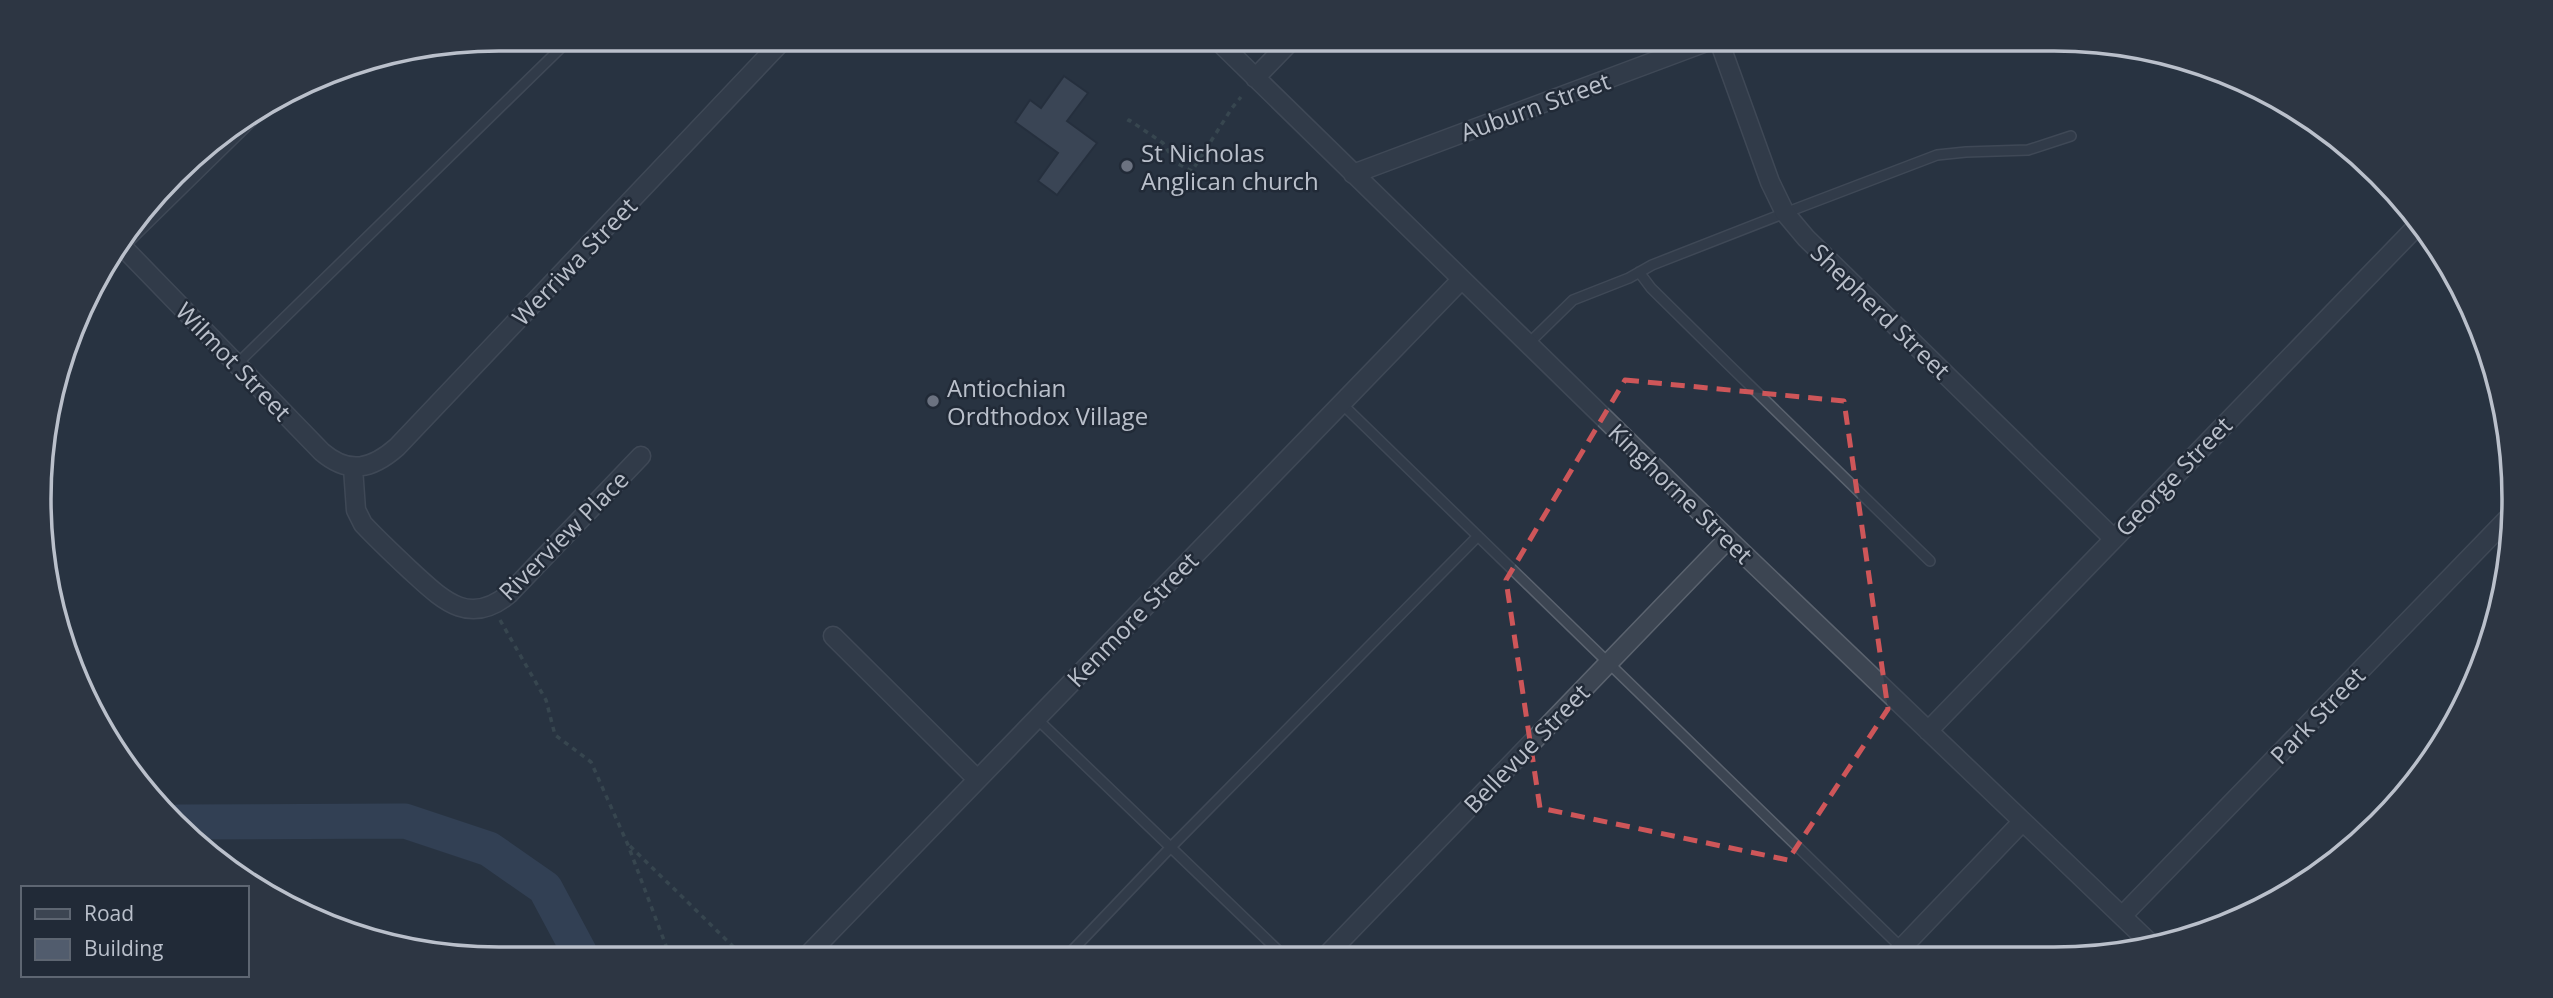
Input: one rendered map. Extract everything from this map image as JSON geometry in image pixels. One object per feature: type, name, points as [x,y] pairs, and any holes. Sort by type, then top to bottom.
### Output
[{"type":"street","name":"Werriwa Street","points":[[353,468],[377,462],[397,447],[773,51]]},
{"type":"street","name":"Kinghorne Street","points":[[1228,51],[1728,539],[2145,938]]},
{"type":"street","points":[[1255,78],[1281,51]]},
{"type":"street","name":"Auburn Street","points":[[1353,174],[1683,51]]},
{"type":"street","name":"Shepherd Street","points":[[1723,51],[1770,182],[1785,213],[1806,238],[2113,538]]},
{"type":"street","points":[[159,206],[210,156]]},
{"type":"street","name":"George Street","points":[[1928,731],[2413,230]]},
{"type":"street","name":"Wilmot Street","points":[[126,250],[322,452],[331,460],[353,468]]},
{"type":"street","name":"Kenmore Street","points":[[816,947],[1461,279]]},
{"type":"street","name":"Riverview Place","points":[[353,468],[358,518],[446,602],[468,610],[492,606],[509,594],[640,456]]},
{"type":"street","name":"Park Street","points":[[2122,916],[2501,525]]},
{"type":"street","name":"Bellevue Street","points":[[1335,947],[1728,539]]},
{"type":"street","points":[[833,636],[977,779]]},
{"type":"street","points":[[1907,947],[2022,822]]},
{"type":"lane","points":[[237,364],[558,51]]},
{"type":"lane","points":[[1528,344],[1573,300],[1652,265],[1785,213],[1937,155],[2028,150],[2071,136]]},
{"type":"lane","points":[[1639,272],[1651,288],[1930,561]]},
{"type":"lane","points":[[1340,402],[1896,947]]},
{"type":"lane","points":[[1075,947],[1171,846],[1478,536]]},
{"type":"lane","points":[[1036,718],[1275,947]]},
{"type":"path","points":[[1128,122],[1129,120],[1163,143],[1176,163],[1192,171],[1241,97]]},
{"type":"path","points":[[492,606],[546,699],[555,735],[592,762],[628,845],[666,947]]},
{"type":"path","points":[[628,845],[734,947]]},
{"type":"highlighted area","points":[[1625,380],[1844,401],[1888,709],[1788,860],[1540,808],[1506,580]]},
{"type":"building","points":[[1064,76],[1088,93],[1067,121],[1097,143],[1057,195],[1038,181],[1058,153],[1015,122],[1030,100],[1041,108]]},
{"type":"waterway","points":[[188,822],[405,821],[489,849],[545,888],[577,947]]},
{"type":"place","name":"St Nicholas Anglican church","points":[[1127,166]]},
{"type":"place","name":"Antiochian Ordthodox Village","points":[[933,401]]}]
